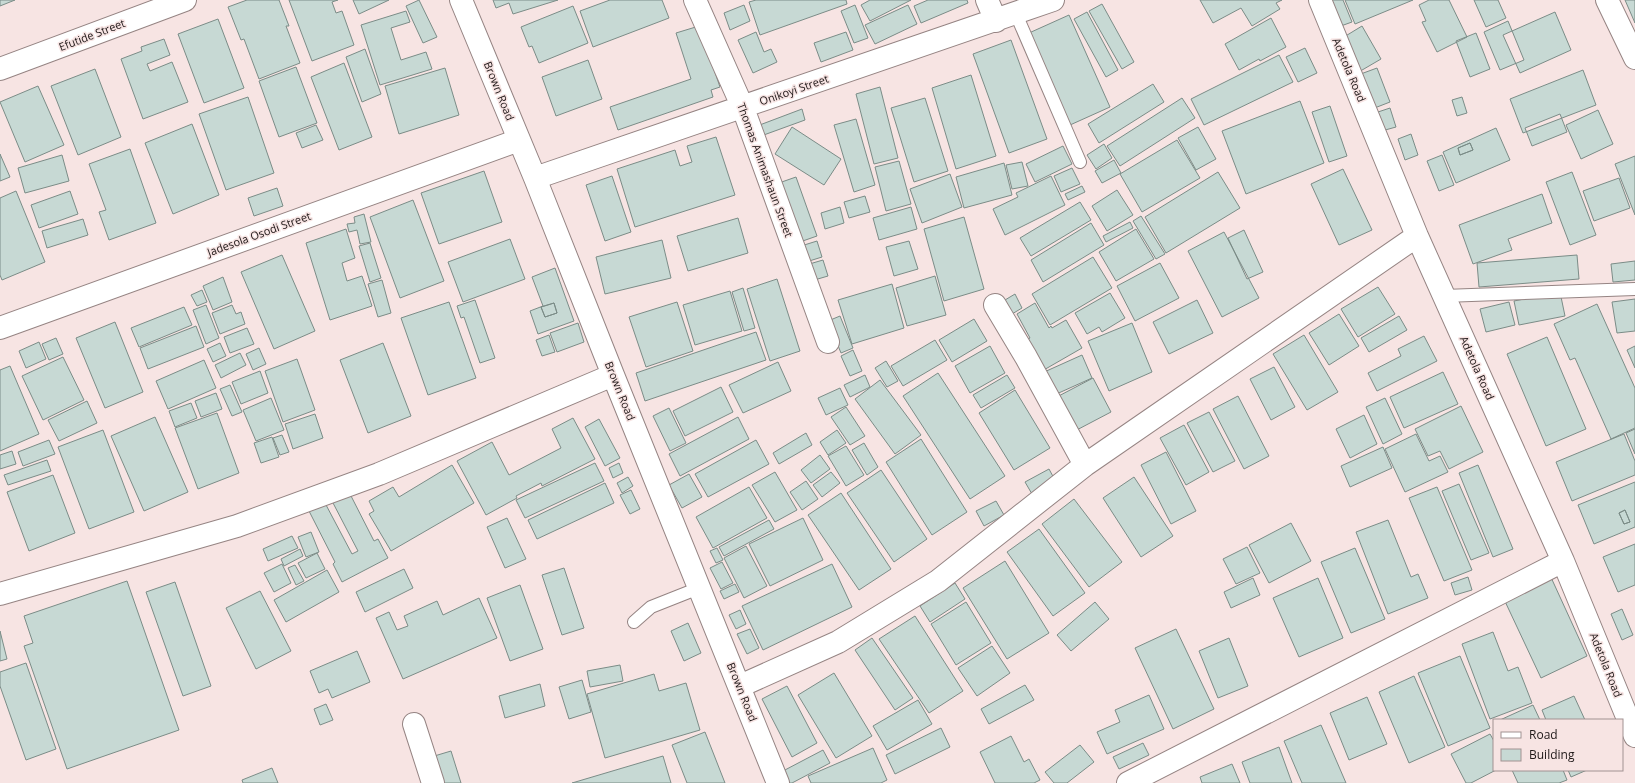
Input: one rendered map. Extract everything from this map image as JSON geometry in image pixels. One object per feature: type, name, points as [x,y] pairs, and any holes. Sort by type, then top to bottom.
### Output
[{"type":"street","name":"Efutide Street","points":[[0,69],[185,0]]},
{"type":"street","name":"Brown Road","points":[[461,0],[535,178],[612,374],[740,686],[778,783]]},
{"type":"street","name":"Thomas Animashaun Street","points":[[695,0],[742,108],[828,342]]},
{"type":"street","points":[[987,0],[996,21]]},
{"type":"street","name":"Onikoyi Street","points":[[535,178],[996,21],[1053,0]]},
{"type":"street","name":"Adetola Road","points":[[1320,0],[1417,236],[1563,561],[1635,736]]},
{"type":"street","points":[[1607,0],[1635,58]]},
{"type":"street","name":"Jadesola Osodi Street","points":[[0,328],[519,140]]},
{"type":"street","points":[[740,686],[838,642],[938,581],[1085,465],[1417,236]]},
{"type":"street","points":[[995,305],[1026,357],[1085,465]]},
{"type":"street","points":[[0,594],[237,526],[379,474],[612,374]]},
{"type":"street","points":[[1128,783],[1563,561]]},
{"type":"street","points":[[414,724],[433,783]]},
{"type":"lane","points":[[1016,14],[1080,162]]},
{"type":"lane","points":[[1444,296],[1635,289]]},
{"type":"lane","points":[[634,622],[651,607],[700,588]]},
{"type":"building","points":[[0,0],[15,0],[0,6]]},
{"type":"building","points":[[247,0],[279,0],[289,26],[286,26],[300,63],[259,79],[244,39],[241,40],[228,7]]},
{"type":"building","points":[[289,0],[338,0],[332,2],[336,13],[342,11],[354,45],[312,61]]},
{"type":"building","points":[[353,0],[389,0],[359,14]]},
{"type":"building","points":[[419,0],[437,37],[423,43],[406,6]]},
{"type":"building","points":[[493,0],[558,0],[513,14],[509,3],[496,8]]},
{"type":"building","points":[[610,0],[662,0],[669,18],[593,47],[580,11]]},
{"type":"building","points":[[756,0],[846,0],[847,4],[760,35],[749,2]]},
{"type":"building","points":[[870,0],[911,0],[870,21],[861,5]]},
{"type":"building","points":[[928,0],[967,0],[968,3],[921,23],[914,6]]},
{"type":"building","points":[[1200,0],[1282,0],[1276,3],[1280,9],[1252,26],[1241,8],[1213,23]]},
{"type":"building","points":[[1327,0],[1343,0],[1352,22],[1338,27]]},
{"type":"building","points":[[1345,0],[1413,0],[1355,24]]},
{"type":"building","points":[[1429,0],[1449,0],[1467,37],[1437,52],[1422,22],[1426,21],[1419,5]]},
{"type":"building","points":[[1474,0],[1498,0],[1506,18],[1486,27]]},
{"type":"building","points":[[1625,0],[1635,0],[1635,23]]},
{"type":"building","points":[[1102,4],[1134,62],[1122,69],[1089,11]]},
{"type":"building","points":[[744,5],[750,21],[730,30],[724,13]]},
{"type":"building","points":[[855,5],[868,38],[854,43],[841,11]]},
{"type":"building","points":[[908,5],[917,24],[875,44],[865,25]]},
{"type":"building","points":[[573,6],[588,43],[539,63],[532,46],[529,47],[521,27]]},
{"type":"building","points":[[406,11],[410,22],[391,28],[401,60],[426,52],[432,69],[380,85],[361,25]]},
{"type":"building","points":[[1087,12],[1118,70],[1106,77],[1074,19]]},
{"type":"building","points":[[1555,12],[1571,50],[1520,73],[1503,35]]},
{"type":"building","points":[[1069,15],[1110,107],[1070,125],[1029,33]]},
{"type":"building","points":[[1271,18],[1286,47],[1239,70],[1225,44]]},
{"type":"building","points":[[218,19],[244,88],[204,103],[178,34]]},
{"type":"building","points":[[1508,21],[1524,60],[1500,70],[1484,32]]},
{"type":"building","points":[[699,26],[720,87],[711,90],[713,97],[618,130],[610,107],[691,79],[676,33]]},
{"type":"building","points":[[1362,26],[1381,59],[1357,73],[1339,40]]},
{"type":"building","points":[[756,32],[764,52],[771,49],[777,62],[753,73],[738,40]]},
{"type":"building","points":[[846,32],[853,50],[821,62],[814,43]]},
{"type":"building","points":[[1476,33],[1490,69],[1470,77],[1456,41]]},
{"type":"building","points":[[164,39],[170,55],[147,64],[150,71],[172,62],[188,102],[143,119],[121,59],[142,51],[141,47]]},
{"type":"building","points":[[1011,40],[1047,139],[1009,153],[973,54]]},
{"type":"building","points":[[1305,48],[1317,73],[1298,82],[1286,57]]},
{"type":"building","points":[[365,49],[381,94],[362,102],[346,57]]},
{"type":"building","points":[[1279,55],[1293,82],[1204,125],[1191,99]]},
{"type":"building","points":[[588,60],[602,99],[556,116],[542,77]]},
{"type":"building","points":[[344,63],[372,137],[339,150],[311,77]]},
{"type":"building","points":[[296,67],[317,123],[279,137],[259,81]]},
{"type":"building","points":[[445,68],[459,115],[399,134],[385,86]]},
{"type":"building","points":[[1377,68],[1390,102],[1372,109],[1358,75]]},
{"type":"building","points":[[95,69],[121,137],[78,155],[51,86]]},
{"type":"building","points":[[1583,70],[1596,105],[1523,133],[1510,99]]},
{"type":"building","points":[[971,75],[996,156],[956,169],[932,88]]},
{"type":"building","points":[[1153,84],[1164,102],[1099,143],[1088,124]]},
{"type":"building","points":[[38,86],[64,145],[25,162],[0,102]]},
{"type":"building","points":[[880,87],[898,158],[874,164],[856,94]]},
{"type":"building","points":[[248,97],[274,173],[226,190],[199,114]]},
{"type":"building","points":[[1462,97],[1467,113],[1457,116],[1452,100]]},
{"type":"building","points":[[925,98],[948,171],[914,182],[891,108]]},
{"type":"building","points":[[1182,98],[1195,118],[1120,166],[1107,146]]},
{"type":"building","points":[[1300,101],[1324,163],[1246,194],[1222,131]]},
{"type":"building","points":[[1330,106],[1347,156],[1329,162],[1312,112]]},
{"type":"building","points":[[1390,108],[1396,127],[1378,132],[1372,114]]},
{"type":"building","points":[[802,109],[805,120],[761,136],[757,126]]},
{"type":"building","points":[[1598,110],[1613,144],[1581,159],[1566,125]]},
{"type":"building","points":[[1560,114],[1567,132],[1532,146],[1525,128]]},
{"type":"building","points":[[856,119],[875,185],[854,192],[834,125]]},
{"type":"building","points":[[192,124],[219,195],[173,214],[145,143]]},
{"type":"building","points":[[316,125],[323,140],[302,148],[296,133]]},
{"type":"building","points":[[792,127],[841,159],[824,185],[775,154]]},
{"type":"building","points":[[1198,127],[1216,159],[1196,170],[1178,138]]},
{"type":"building","points":[[1496,128],[1510,160],[1456,183],[1443,152]],"holes":[[[1470,143],[1473,150],[1460,155],[1458,148]]]},
{"type":"building","points":[[1411,134],[1418,155],[1405,160],[1398,139]]},
{"type":"building","points":[[716,137],[735,195],[635,227],[617,169],[675,150],[680,166],[692,162],[687,146]]},
{"type":"building","points":[[1177,140],[1200,178],[1142,212],[1120,174]]},
{"type":"building","points":[[1470,143],[1473,150],[1460,155],[1458,148]]},
{"type":"building","points":[[1104,144],[1112,158],[1096,169],[1087,155]]},
{"type":"building","points":[[1063,146],[1072,164],[1035,182],[1026,164]]},
{"type":"building","points":[[130,149],[156,223],[109,240],[99,212],[106,210],[89,164]]},
{"type":"building","points":[[0,154],[10,177],[0,181]]},
{"type":"building","points":[[62,155],[69,181],[25,193],[18,168]]},
{"type":"building","points":[[1442,155],[1454,185],[1439,191],[1427,161]]},
{"type":"building","points":[[1635,156],[1635,215],[1615,164]]},
{"type":"building","points":[[1114,160],[1121,173],[1102,183],[1095,171]]},
{"type":"building","points":[[899,161],[911,204],[886,211],[875,167]]},
{"type":"building","points":[[1022,162],[1028,186],[1012,189],[1006,165]]},
{"type":"building","points":[[1004,163],[1012,195],[964,208],[956,177]]},
{"type":"building","points":[[1072,168],[1080,184],[1061,192],[1054,176]]},
{"type":"building","points":[[1343,169],[1372,230],[1339,245],[1311,184]]},
{"type":"building","points":[[484,171],[502,222],[439,244],[421,193]]},
{"type":"building","points":[[1218,172],[1240,208],[1166,253],[1145,217]]},
{"type":"building","points":[[1572,172],[1596,235],[1570,245],[1546,182]]},
{"type":"building","points":[[950,174],[962,207],[922,223],[910,189]]},
{"type":"building","points":[[612,176],[631,232],[605,241],[586,185]]},
{"type":"building","points":[[1051,176],[1065,205],[1005,235],[993,209],[1018,197],[1016,193]]},
{"type":"building","points":[[796,177],[817,236],[797,243],[776,184]]},
{"type":"building","points":[[1619,178],[1630,208],[1594,221],[1583,191]]},
{"type":"building","points":[[1082,186],[1085,192],[1068,200],[1065,194]]},
{"type":"building","points":[[277,188],[283,206],[254,216],[248,198]]},
{"type":"building","points":[[1117,190],[1133,215],[1107,231],[1092,206]]},
{"type":"building","points":[[16,191],[45,262],[2,280],[0,275],[0,198]]},
{"type":"building","points":[[70,191],[78,214],[39,228],[31,205]]},
{"type":"building","points":[[1542,194],[1552,223],[1508,239],[1512,250],[1473,264],[1459,225]]},
{"type":"building","points":[[865,196],[870,212],[849,218],[844,202]]},
{"type":"building","points":[[413,200],[444,281],[400,298],[370,217]]},
{"type":"building","points":[[1080,202],[1091,220],[1031,256],[1020,238]]},
{"type":"building","points":[[840,207],[844,223],[825,229],[821,213]]},
{"type":"building","points":[[911,207],[917,229],[879,240],[873,218]]},
{"type":"building","points":[[364,214],[371,242],[360,244],[357,230],[349,232],[347,224],[355,223],[354,217]]},
{"type":"building","points":[[1141,216],[1165,254],[1156,259],[1133,221]]},
{"type":"building","points":[[964,217],[984,289],[944,301],[924,229]]},
{"type":"building","points":[[738,218],[748,253],[688,271],[677,236]]},
{"type":"building","points":[[83,219],[88,235],[47,248],[42,231]]},
{"type":"building","points":[[1130,222],[1133,228],[1106,242],[1103,236]]},
{"type":"building","points":[[1091,223],[1104,245],[1043,282],[1031,260]]},
{"type":"building","points":[[346,229],[355,258],[342,263],[347,281],[362,276],[372,306],[330,320],[306,243]]},
{"type":"building","points":[[1136,229],[1154,259],[1116,281],[1099,252]]},
{"type":"building","points":[[1244,230],[1263,272],[1247,279],[1228,238]]},
{"type":"building","points":[[1224,232],[1259,298],[1222,317],[1188,251]]},
{"type":"building","points":[[510,239],[525,279],[463,302],[448,262]]},
{"type":"building","points":[[662,240],[671,278],[605,294],[596,257]]},
{"type":"building","points":[[817,241],[822,257],[806,262],[801,246]]},
{"type":"building","points":[[909,241],[918,269],[894,276],[886,247]]},
{"type":"building","points":[[370,243],[381,278],[370,282],[359,246]]},
{"type":"building","points":[[282,255],[315,331],[274,349],[241,272]]},
{"type":"building","points":[[1577,255],[1579,279],[1479,287],[1477,263]]},
{"type":"building","points":[[1093,257],[1112,288],[1050,325],[1032,294]]},
{"type":"building","points":[[823,260],[828,276],[811,281],[806,265]]},
{"type":"building","points":[[1635,261],[1635,280],[1613,282],[1611,264]]},
{"type":"building","points":[[1160,263],[1179,298],[1135,321],[1117,286]]},
{"type":"building","points":[[555,268],[574,321],[538,334],[530,311],[543,306],[532,277]],"holes":[[[554,303],[557,313],[545,317],[541,307]]]},
{"type":"building","points":[[935,276],[946,315],[907,326],[896,288]]},
{"type":"building","points":[[223,277],[232,302],[213,310],[203,286]]},
{"type":"building","points":[[777,279],[800,351],[770,361],[747,289]]},
{"type":"building","points":[[382,280],[391,313],[378,317],[368,284]]},
{"type":"building","points":[[892,284],[904,328],[852,344],[838,300]]},
{"type":"building","points":[[1378,287],[1395,314],[1358,337],[1341,309]]},
{"type":"building","points":[[743,288],[755,328],[744,331],[732,292]]},
{"type":"building","points":[[202,290],[207,302],[197,306],[191,295]]},
{"type":"building","points":[[730,291],[742,331],[695,345],[683,305]]},
{"type":"building","points":[[1560,292],[1565,316],[1519,325],[1514,301]]},
{"type":"building","points":[[1110,293],[1125,318],[1102,332],[1099,327],[1087,334],[1075,313]]},
{"type":"building","points":[[1015,294],[1022,308],[1012,314],[1005,300]]},
{"type":"building","points":[[1635,299],[1635,331],[1617,333],[1612,302]]},
{"type":"building","points":[[475,300],[495,358],[480,363],[464,317],[461,318],[457,306]]},
{"type":"building","points":[[1197,300],[1213,333],[1169,354],[1153,322]]},
{"type":"building","points":[[449,302],[476,378],[428,395],[401,318]]},
{"type":"building","points":[[677,302],[693,351],[646,367],[629,317]]},
{"type":"building","points":[[1509,302],[1515,325],[1486,332],[1480,309]]},
{"type":"building","points":[[554,303],[557,313],[545,317],[541,307]]},
{"type":"building","points":[[1035,303],[1049,328],[1051,326],[1052,328],[1066,320],[1082,348],[1042,371],[1025,341],[1030,338],[1017,314]]},
{"type":"building","points":[[1597,304],[1635,388],[1635,428],[1611,439],[1575,358],[1570,360],[1554,324]]},
{"type":"building","points":[[206,305],[219,338],[206,344],[193,310]]},
{"type":"building","points":[[232,305],[236,314],[241,312],[245,324],[220,334],[212,313]]},
{"type":"building","points":[[184,307],[192,325],[139,347],[131,328]]},
{"type":"building","points":[[1339,314],[1359,346],[1329,365],[1309,333]]},
{"type":"building","points":[[840,316],[853,348],[841,353],[828,321]]},
{"type":"building","points":[[1399,316],[1407,330],[1369,352],[1361,338]]},
{"type":"building","points":[[974,319],[987,341],[952,362],[939,340]]},
{"type":"building","points":[[115,322],[143,392],[105,408],[76,338]]},
{"type":"building","points":[[578,323],[584,342],[557,352],[550,333]]},
{"type":"building","points":[[1132,323],[1152,372],[1109,391],[1088,341]]},
{"type":"building","points":[[196,326],[204,347],[148,369],[140,348]]},
{"type":"building","points":[[247,328],[254,344],[230,353],[224,337]]},
{"type":"building","points":[[756,332],[766,360],[645,401],[636,373]]},
{"type":"building","points":[[549,335],[555,352],[542,356],[536,340]]},
{"type":"building","points":[[1304,335],[1338,392],[1307,410],[1273,354]]},
{"type":"building","points":[[1424,336],[1437,361],[1377,391],[1368,373],[1401,356],[1398,349]]},
{"type":"building","points":[[1547,337],[1586,429],[1546,446],[1507,354]]},
{"type":"building","points":[[56,338],[63,354],[49,360],[42,344]]},
{"type":"building","points":[[935,340],[947,360],[903,386],[891,366]]},
{"type":"building","points":[[39,342],[46,359],[26,368],[19,351]]},
{"type":"building","points":[[220,343],[226,356],[213,362],[207,349]]},
{"type":"building","points":[[383,343],[411,416],[368,433],[340,360]]},
{"type":"building","points":[[990,346],[1005,373],[970,393],[955,366]]},
{"type":"building","points":[[1635,346],[1635,368],[1627,350]]},
{"type":"building","points":[[259,348],[266,364],[253,370],[246,354]]},
{"type":"building","points":[[853,350],[862,371],[850,376],[841,356]]},
{"type":"building","points":[[240,353],[246,365],[221,378],[215,365]]},
{"type":"building","points":[[1082,355],[1092,378],[1052,396],[1042,373]]},
{"type":"building","points":[[63,357],[84,400],[43,420],[22,376]]},
{"type":"building","points":[[297,359],[315,410],[283,422],[265,371]]},
{"type":"building","points":[[204,360],[216,388],[168,409],[156,381]]},
{"type":"building","points":[[886,361],[898,381],[887,387],[875,368]]},
{"type":"building","points":[[778,362],[791,391],[743,413],[729,385]]},
{"type":"building","points":[[10,366],[39,434],[0,451],[0,370]]},
{"type":"building","points":[[1274,367],[1295,407],[1271,420],[1250,379]]},
{"type":"building","points":[[260,371],[268,393],[241,404],[232,382]]},
{"type":"building","points":[[1443,372],[1458,404],[1404,428],[1390,397]]},
{"type":"building","points":[[938,373],[1005,476],[970,499],[903,396]]},
{"type":"building","points":[[865,375],[870,387],[850,397],[844,385]]},
{"type":"building","points":[[1007,375],[1015,388],[981,408],[973,395]]},
{"type":"building","points":[[1093,378],[1111,412],[1071,433],[1053,399]]},
{"type":"building","points":[[880,380],[921,435],[895,454],[855,399]]},
{"type":"building","points":[[230,385],[242,412],[232,416],[220,389]]},
{"type":"building","points":[[721,387],[733,412],[685,436],[673,411]]},
{"type":"building","points":[[840,388],[848,405],[826,415],[818,398]]},
{"type":"building","points":[[1015,390],[1050,448],[1014,470],[979,413]]},
{"type":"building","points":[[216,393],[222,409],[201,417],[195,401]]},
{"type":"building","points":[[1238,396],[1269,456],[1244,469],[1213,409]]},
{"type":"building","points":[[271,398],[284,430],[256,441],[243,410]]},
{"type":"building","points":[[1385,398],[1402,434],[1383,444],[1366,407]]},
{"type":"building","points":[[87,401],[97,423],[59,441],[48,420]]},
{"type":"building","points":[[191,403],[197,418],[175,427],[169,411]]},
{"type":"building","points":[[1461,406],[1483,452],[1449,469],[1440,451],[1428,456],[1415,429]]},
{"type":"building","points":[[846,407],[865,436],[850,445],[831,417]]},
{"type":"building","points":[[669,408],[686,443],[670,451],[653,416]]},
{"type":"building","points":[[1209,412],[1235,461],[1213,472],[1187,423]]},
{"type":"building","points":[[217,413],[239,473],[198,489],[175,428]]},
{"type":"building","points":[[315,414],[323,438],[293,449],[285,424]]},
{"type":"building","points":[[1364,415],[1377,444],[1350,458],[1336,429]]},
{"type":"building","points":[[155,417],[188,492],[144,511],[111,436]]},
{"type":"building","points":[[738,417],[749,439],[680,476],[669,454]]},
{"type":"building","points":[[573,418],[595,459],[542,486],[541,483],[516,496],[517,498],[486,515],[457,461],[492,442],[509,475],[561,448],[552,429]]},
{"type":"building","points":[[599,419],[620,458],[605,466],[585,427]]},
{"type":"building","points":[[1184,425],[1209,472],[1186,485],[1160,438]]},
{"type":"building","points":[[1635,429],[1635,454],[1626,433]]},
{"type":"building","points":[[103,430],[134,512],[89,529],[58,447]]},
{"type":"building","points":[[837,430],[846,443],[828,455],[820,442]]},
{"type":"building","points":[[806,433],[812,445],[779,464],[773,453]]},
{"type":"building","points":[[1416,434],[1429,461],[1440,456],[1448,472],[1405,492],[1385,449]]},
{"type":"building","points":[[1624,434],[1635,461],[1635,475],[1572,501],[1556,462]]},
{"type":"building","points":[[282,435],[289,452],[280,455],[273,438]]},
{"type":"building","points":[[272,437],[279,457],[261,463],[254,443]]},
{"type":"building","points":[[921,439],[967,512],[932,535],[886,462]]},
{"type":"building","points":[[49,440],[55,454],[23,466],[18,452]]},
{"type":"building","points":[[756,440],[769,464],[708,497],[695,474]]},
{"type":"building","points":[[864,443],[878,467],[867,475],[852,450]]},
{"type":"building","points":[[846,446],[864,475],[846,486],[828,456]]},
{"type":"building","points":[[1383,447],[1392,468],[1350,487],[1341,466]]},
{"type":"building","points":[[12,451],[16,464],[0,469],[0,455]]},
{"type":"building","points":[[1166,452],[1196,511],[1171,524],[1141,465]]},
{"type":"building","points":[[820,455],[830,469],[811,483],[801,470]]},
{"type":"building","points":[[47,460],[51,471],[8,485],[4,475]]},
{"type":"building","points":[[595,463],[604,481],[525,518],[516,500]]},
{"type":"building","points":[[619,463],[623,473],[613,478],[609,468]]},
{"type":"building","points":[[452,465],[474,503],[391,551],[369,514],[374,511],[369,501],[393,487],[399,497]]},
{"type":"building","points":[[1478,465],[1513,549],[1493,557],[1459,473]]},
{"type":"building","points":[[1049,469],[1056,482],[1032,494],[1025,482]]},
{"type":"building","points":[[881,470],[927,539],[894,562],[847,493]]},
{"type":"building","points":[[775,472],[797,510],[775,522],[752,485]]},
{"type":"building","points":[[831,472],[840,483],[822,497],[813,485]]},
{"type":"building","points":[[689,474],[702,497],[682,508],[669,485]]},
{"type":"building","points":[[53,475],[75,533],[29,551],[7,492]]},
{"type":"building","points":[[628,477],[633,486],[622,493],[617,483]]},
{"type":"building","points":[[1134,477],[1173,536],[1141,557],[1103,498]]},
{"type":"building","points":[[806,481],[818,499],[802,510],[790,492]]},
{"type":"building","points":[[1635,482],[1635,527],[1594,544],[1578,505]],"holes":[[[1625,510],[1630,522],[1624,524],[1619,513]]]},
{"type":"building","points":[[605,483],[614,503],[537,539],[528,520]]},
{"type":"building","points":[[1459,484],[1489,553],[1471,560],[1442,491]]},
{"type":"building","points":[[749,487],[767,518],[713,548],[696,517]]},
{"type":"building","points":[[1437,487],[1472,570],[1444,581],[1409,498]]},
{"type":"building","points":[[631,490],[640,509],[630,514],[620,495]]},
{"type":"building","points":[[349,492],[374,541],[378,539],[388,558],[342,582],[333,564],[335,562],[309,511],[325,503],[352,554],[358,551],[332,501]]},
{"type":"building","points":[[841,493],[891,569],[859,590],[808,515]]},
{"type":"building","points":[[1074,499],[1122,562],[1089,587],[1042,524]]},
{"type":"building","points":[[996,501],[1004,515],[984,526],[976,511]]},
{"type":"building","points":[[1625,510],[1630,522],[1624,524],[1619,513]]},
{"type":"building","points":[[507,518],[526,559],[505,568],[487,527]]},
{"type":"building","points":[[803,518],[823,560],[770,586],[749,544]]},
{"type":"building","points":[[769,520],[774,529],[724,556],[719,547]]},
{"type":"building","points":[[1388,520],[1411,577],[1418,574],[1428,598],[1388,614],[1356,532]]},
{"type":"building","points":[[1291,523],[1311,561],[1269,583],[1249,545]]},
{"type":"building","points":[[1039,529],[1085,593],[1053,616],[1007,552]]},
{"type":"building","points":[[311,532],[319,552],[306,557],[298,537]]},
{"type":"building","points":[[292,536],[298,548],[268,561],[263,549]]},
{"type":"building","points":[[1635,544],[1635,585],[1618,592],[1603,557]]},
{"type":"building","points":[[746,546],[767,586],[744,598],[724,558]]},
{"type":"building","points":[[1247,547],[1260,573],[1236,584],[1223,559]]},
{"type":"building","points":[[717,548],[723,560],[716,563],[710,551]]},
{"type":"building","points":[[1355,548],[1385,619],[1351,633],[1321,562]]},
{"type":"building","points":[[300,549],[303,556],[284,566],[281,559]]},
{"type":"building","points":[[317,553],[325,569],[306,578],[298,563]]},
{"type":"building","points":[[1005,561],[1049,633],[1007,659],[963,588]]},
{"type":"building","points":[[722,562],[733,583],[721,589],[710,568]]},
{"type":"building","points":[[282,564],[291,583],[274,592],[264,573]]},
{"type":"building","points":[[832,564],[852,607],[763,650],[742,606]]},
{"type":"building","points":[[295,565],[304,581],[296,585],[288,568]]},
{"type":"building","points":[[564,568],[584,628],[562,635],[542,575]]},
{"type":"building","points":[[404,569],[413,588],[365,612],[356,592]]},
{"type":"building","points":[[327,570],[339,592],[286,622],[274,600]]},
{"type":"building","points":[[1549,573],[1587,656],[1541,678],[1502,595]]},
{"type":"building","points":[[1468,577],[1472,590],[1455,595],[1451,583]]},
{"type":"building","points":[[1253,578],[1260,595],[1231,608],[1224,592]]},
{"type":"building","points":[[1318,578],[1343,638],[1299,657],[1273,598]]},
{"type":"building","points":[[127,581],[179,730],[67,769],[24,646],[33,643],[24,616]]},
{"type":"building","points":[[175,582],[211,686],[183,696],[146,592]]},
{"type":"building","points":[[955,583],[965,599],[930,622],[920,606]]},
{"type":"building","points":[[735,584],[739,592],[724,599],[720,591]]},
{"type":"building","points":[[520,585],[543,649],[510,661],[487,598]]},
{"type":"building","points":[[260,591],[291,651],[256,669],[226,608]]},
{"type":"building","points":[[479,598],[497,638],[403,679],[376,618],[389,612],[397,630],[408,626],[404,616],[437,601],[443,615]]},
{"type":"building","points":[[966,602],[991,643],[956,665],[931,624]]},
{"type":"building","points":[[1095,602],[1109,619],[1071,651],[1057,635]]},
{"type":"building","points":[[1622,609],[1633,635],[1622,640],[1611,614]]},
{"type":"building","points":[[740,610],[746,624],[736,629],[729,615]]},
{"type":"building","points":[[915,616],[963,691],[929,713],[879,639]]},
{"type":"building","points":[[688,623],[701,653],[684,661],[671,631]]},
{"type":"building","points":[[750,629],[759,648],[747,654],[737,634]]},
{"type":"building","points":[[1176,629],[1214,709],[1173,729],[1135,648]]},
{"type":"building","points":[[0,631],[7,659],[0,661]]},
{"type":"building","points":[[1493,632],[1508,671],[1518,667],[1532,703],[1490,719],[1462,644]]},
{"type":"building","points":[[872,638],[913,698],[895,710],[855,650]]},
{"type":"building","points":[[1229,638],[1248,686],[1218,698],[1199,651]]},
{"type":"building","points":[[992,646],[1010,673],[977,696],[958,668]]},
{"type":"building","points":[[357,651],[370,682],[332,698],[328,689],[319,693],[310,671]]},
{"type":"building","points":[[1460,656],[1490,728],[1448,746],[1418,673]]},
{"type":"building","points":[[26,663],[56,749],[26,760],[0,686],[0,672]]},
{"type":"building","points":[[620,665],[623,681],[590,687],[587,671]]},
{"type":"building","points":[[834,673],[872,736],[836,758],[798,695]]},
{"type":"building","points":[[654,674],[659,691],[686,683],[700,730],[605,758],[587,694]]},
{"type":"building","points":[[1414,676],[1445,747],[1409,763],[1379,692]]},
{"type":"building","points":[[582,680],[591,712],[569,719],[559,687]]},
{"type":"building","points":[[540,684],[545,706],[505,718],[499,696]]},
{"type":"building","points":[[1025,685],[1034,700],[989,724],[981,709]]},
{"type":"building","points":[[787,686],[817,743],[792,757],[762,699]]},
{"type":"building","points":[[1149,695],[1164,729],[1107,754],[1097,732],[1120,722],[1115,710]]},
{"type":"building","points":[[1574,696],[1585,719],[1546,719],[1542,710]]},
{"type":"building","points":[[1367,697],[1387,744],[1349,760],[1330,713]]},
{"type":"building","points":[[918,700],[932,724],[887,750],[873,726]]},
{"type":"building","points":[[326,704],[333,720],[320,725],[314,709]]},
{"type":"building","points":[[1533,705],[1540,719],[1502,719]]},
{"type":"building","points":[[1321,725],[1346,783],[1302,783],[1284,741]]},
{"type":"building","points":[[941,728],[950,747],[895,774],[886,755]]},
{"type":"building","points":[[705,732],[725,783],[687,783],[672,745]]},
{"type":"building","points":[[1490,734],[1493,739],[1494,771],[1471,783],[1466,783],[1451,754]]},
{"type":"building","points":[[1011,736],[1024,762],[1029,759],[1040,780],[1034,783],[995,783],[980,752]]},
{"type":"building","points":[[1143,743],[1149,755],[1119,769],[1113,757]]},
{"type":"building","points":[[1080,745],[1094,762],[1067,783],[1054,783],[1045,772]]},
{"type":"building","points":[[1279,747],[1292,783],[1250,783],[1242,762]]},
{"type":"building","points":[[873,748],[887,780],[881,783],[811,783],[808,776]]},
{"type":"building","points":[[823,750],[830,763],[792,783],[789,783],[783,771]]},
{"type":"building","points":[[451,751],[461,783],[439,783],[431,757]]},
{"type":"building","points":[[663,756],[671,783],[572,783]]},
{"type":"building","points":[[1232,764],[1240,783],[1202,783],[1200,777]]},
{"type":"building","points":[[272,768],[278,783],[243,783],[242,780]]},
{"type":"building","points":[[1512,771],[1563,771],[1567,780],[1559,783],[1518,783]]},
{"type":"building","points":[[1568,771],[1585,771],[1571,777]]}]
